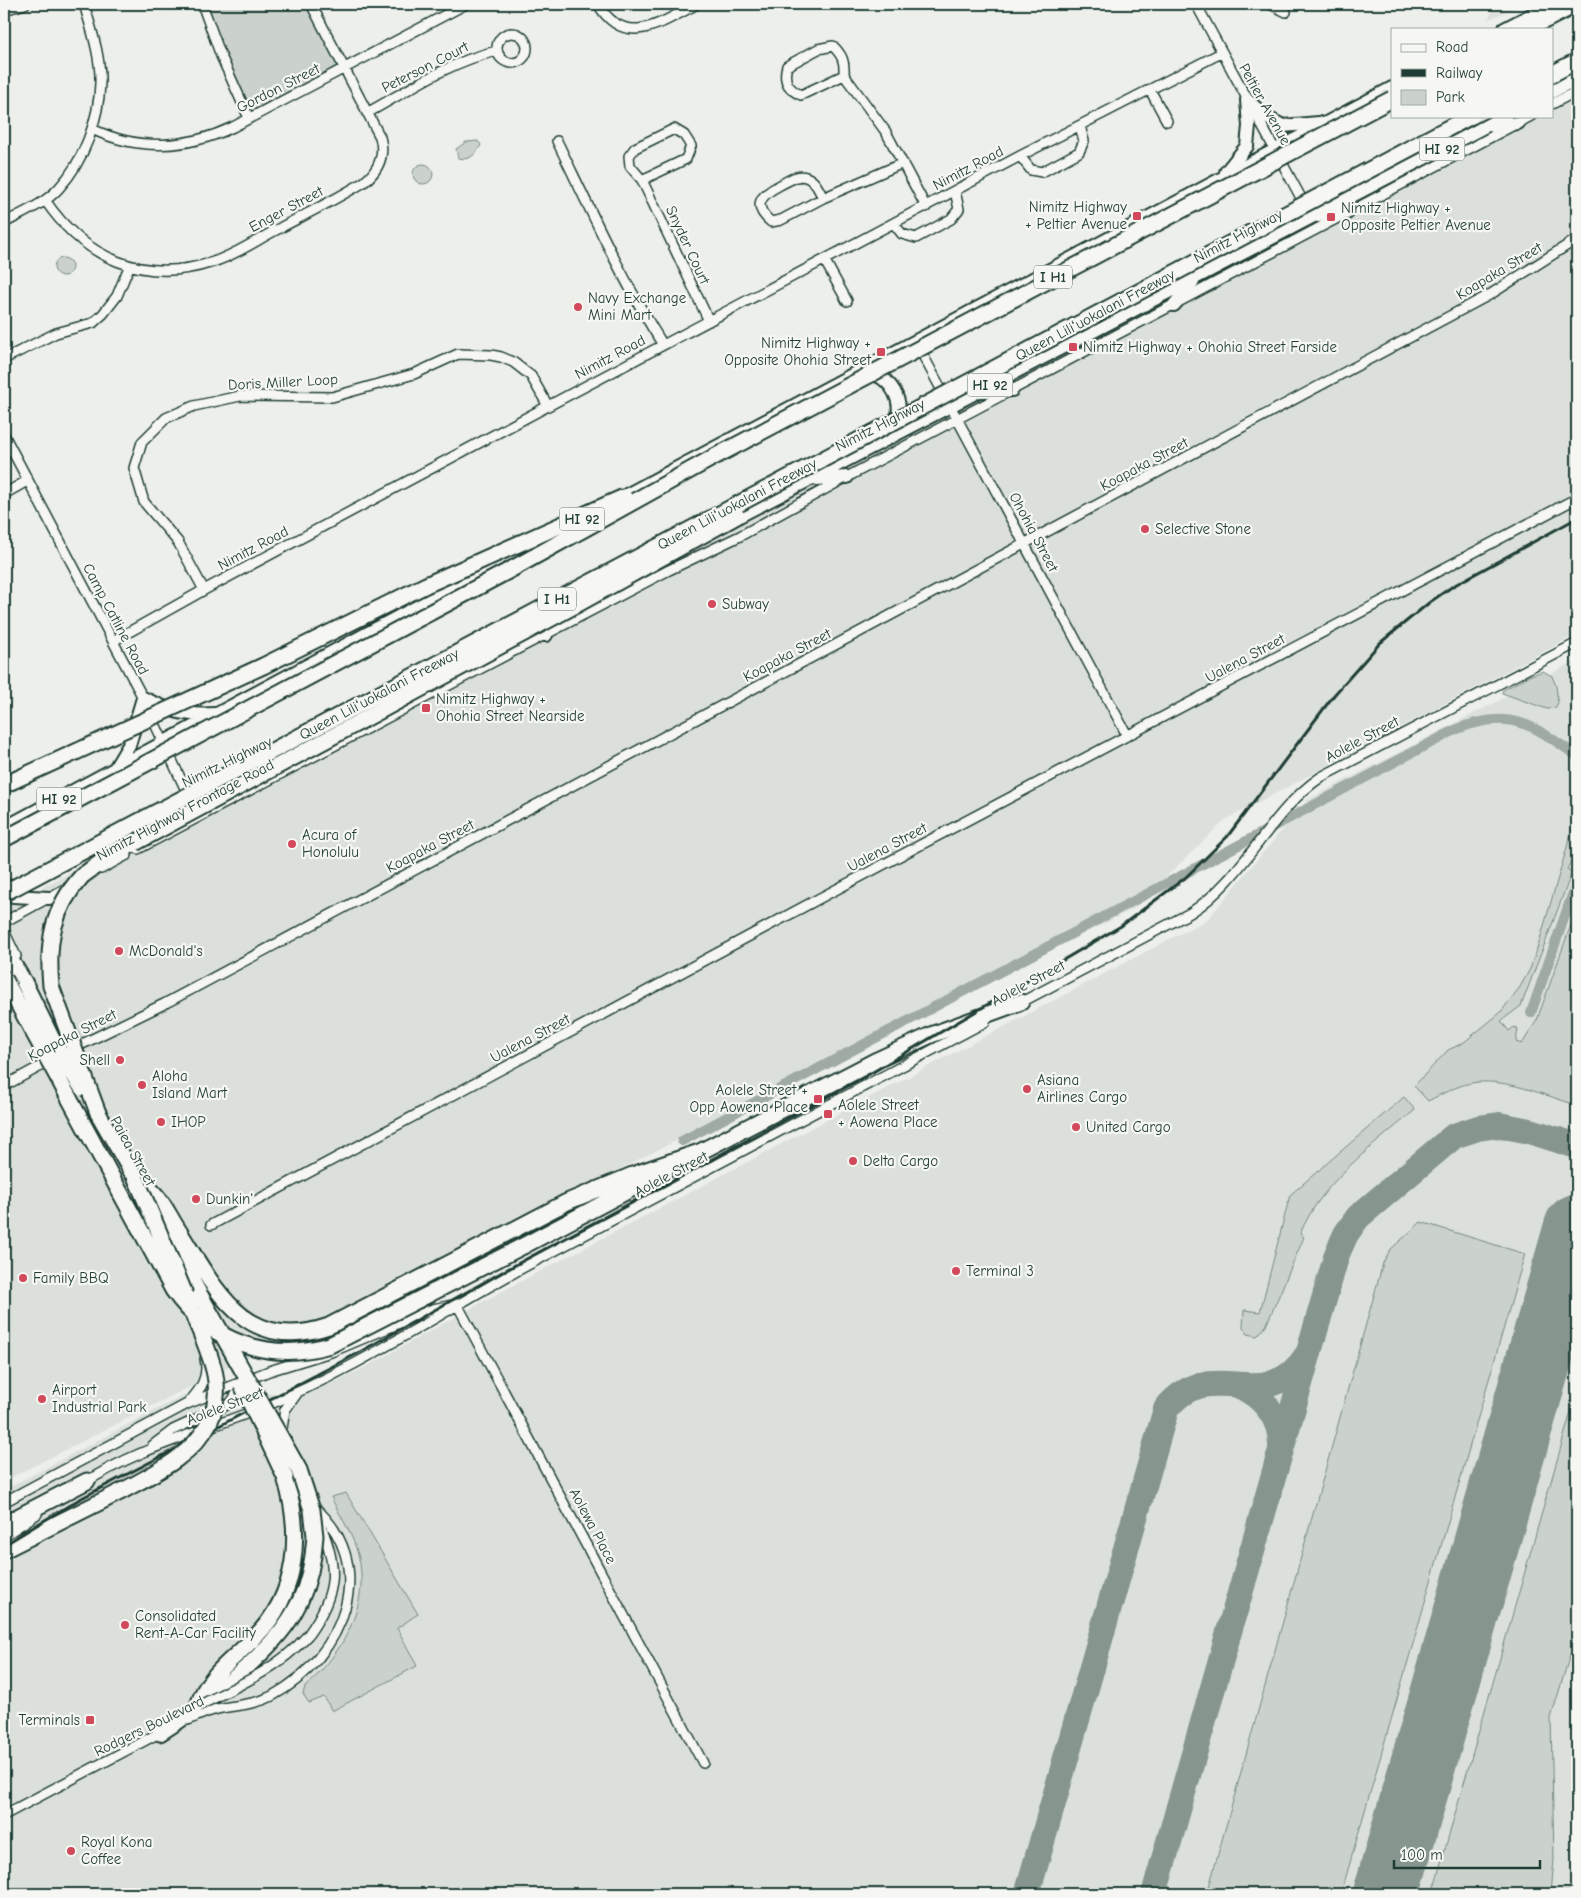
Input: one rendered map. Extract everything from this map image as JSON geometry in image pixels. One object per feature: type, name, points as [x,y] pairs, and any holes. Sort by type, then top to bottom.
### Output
[{"type":"highway","points":[[1530,28],[1577,4]]},
{"type":"highway","points":[[1554,73],[1577,61]]},
{"type":"highway","name":"I H1","points":[[4,838],[502,575],[714,457],[1391,100]]},
{"type":"highway","name":"Queen Liliʻuokalani Freeway","points":[[7,897],[1467,118]]},
{"type":"highway","points":[[98,1112],[51,986],[49,965],[51,932],[55,917],[71,888],[94,866],[578,604],[1111,307]]},
{"type":"highway","points":[[4,785],[263,666],[426,585],[714,457]]},
{"type":"highway","points":[[4,949],[24,982],[55,1045],[98,1112],[134,1174],[198,1295],[285,1477],[294,1515],[296,1537],[291,1573],[277,1607],[257,1636],[208,1682],[198,1706]]},
{"type":"highway","points":[[4,978],[173,1290],[182,1303],[200,1321],[233,1341],[261,1350],[276,1352],[305,1351],[330,1345],[877,1060],[932,1035],[1021,1002]]},
{"type":"highway","points":[[134,1174],[160,1200],[226,1304],[244,1318],[258,1325],[288,1333],[303,1333],[329,1326],[567,1202],[627,1177],[702,1151]]},
{"type":"highway","points":[[4,1550],[124,1490],[178,1458],[197,1442],[209,1422],[215,1404],[216,1386],[209,1354],[176,1270],[134,1174]]},
{"type":"highway","points":[[160,1733],[189,1715],[261,1653],[293,1614],[310,1572],[315,1536],[312,1510],[305,1484],[272,1418],[198,1295]]},
{"type":"highway","points":[[4,1524],[87,1481]]},
{"type":"main road","points":[[1506,28],[1552,4]]},
{"type":"main road","points":[[1554,91],[1577,78]]},
{"type":"main road","name":"HI 92","points":[[4,828],[856,372],[1391,89]]},
{"type":"main road","points":[[1247,100],[1266,116],[1283,126],[1326,123]]},
{"type":"main road","points":[[1222,177],[1247,146],[1249,126],[1247,100]]},
{"type":"main road","name":"Nimitz Highway","points":[[7,897],[191,798],[394,698],[1311,216],[1501,118]]},
{"type":"main road","points":[[1485,127],[1518,123]]},
{"type":"main road","points":[[1311,216],[1347,213]]},
{"type":"main road","points":[[1174,305],[1199,276]]},
{"type":"main road","points":[[856,372],[867,371],[885,380],[896,392],[899,401],[896,423],[888,435],[875,445]]},
{"type":"main road","points":[[978,392],[1012,390]]},
{"type":"main road","points":[[809,480],[847,477]]},
{"type":"main road","points":[[517,633],[546,635]]},
{"type":"main road","points":[[114,770],[129,745],[143,698],[173,712],[194,716],[220,714]]},
{"type":"main road","points":[[379,722],[394,698]]},
{"type":"main road","points":[[208,790],[242,796]]},
{"type":"main road","points":[[7,897],[49,898]]},
{"type":"street","points":[[4,10],[25,4]]},
{"type":"street","points":[[4,223],[45,200],[59,188],[85,149],[92,129],[101,82],[94,41],[84,4]]},
{"type":"street","points":[[202,4],[221,56],[249,118]]},
{"type":"street","name":"Enger Street","points":[[45,200],[55,214],[81,239],[100,253],[129,267],[182,269],[215,262],[364,182],[377,168],[383,150],[380,136],[311,4]]},
{"type":"street","name":"Gordon Street","points":[[92,129],[136,143],[164,145],[202,140],[249,118],[466,4]]},
{"type":"street","points":[[598,4],[604,15],[618,26],[633,30],[655,25],[697,4]]},
{"type":"street","name":"Peltier Avenue","points":[[1196,4],[1311,216]]},
{"type":"street","points":[[1270,4],[1286,12]]},
{"type":"street","points":[[844,75],[801,95],[788,86],[784,75],[787,66],[818,49],[833,46],[841,54],[845,64],[844,75],[886,132],[926,207]]},
{"type":"street","name":"Peterson Court","points":[[367,113],[444,70],[477,55],[497,50]]},
{"type":"street","name":"Nimitz Road","points":[[113,641],[204,590],[548,406],[825,261],[1020,156],[1221,52]]},
{"type":"street","points":[[1150,90],[1167,122]]},
{"type":"street","points":[[1554,103],[1577,91]]},
{"type":"street","name":"Nimitz Highway Frontage Road","points":[[4,922],[379,722],[669,570],[740,536],[957,418],[1527,118]]},
{"type":"street","points":[[1020,156],[1030,170],[1042,172],[1080,152],[1084,141],[1080,126]]},
{"type":"street","name":"Snyder Court","points":[[642,180],[686,159],[691,146],[681,132],[674,129],[635,148],[629,156],[630,166],[642,180],[709,321]]},
{"type":"street","points":[[556,140],[583,198],[646,319],[663,345]]},
{"type":"street","points":[[823,198],[815,183],[808,177],[798,176],[764,194],[759,204],[762,214],[771,222],[781,220],[823,198],[903,163]]},
{"type":"street","points":[[894,224],[902,234],[916,238],[951,219],[959,209],[955,191]]},
{"type":"street","name":"Koapaka Street","points":[[4,1086],[63,1054],[164,1004],[1491,294],[1577,238]]},
{"type":"street","points":[[825,261],[847,301]]},
{"type":"street","points":[[4,359],[56,333],[93,323],[118,296],[129,267]]},
{"type":"street","name":"Ohohia Street","points":[[916,341],[1127,735]]},
{"type":"street","name":"Doris Miller Loop","points":[[204,590],[178,542],[144,502],[134,468],[142,442],[166,418],[194,406],[240,396],[332,397],[414,374],[458,354],[491,355],[502,357],[512,362],[531,376],[548,406]]},
{"type":"street","name":"Camp Catline Road","points":[[4,435],[143,698],[191,798],[198,818]]},
{"type":"street","points":[[4,494],[27,481]]},
{"type":"street","name":"Ualena Street","points":[[211,1225],[822,897],[1577,498]]},
{"type":"street","name":"Aolele Street","points":[[4,1536],[87,1481],[144,1452],[260,1408],[302,1389],[428,1324],[457,1304],[1198,907],[1224,886],[1283,810],[1301,792],[1330,771],[1577,643]]},
{"type":"street","name":"Paiea Street","points":[[4,931],[63,1054],[244,1381]]},
{"type":"street","points":[[187,1404],[199,1391],[205,1379],[207,1367],[197,1342],[198,1295]]},
{"type":"street","name":"Aolele Street","points":[[4,1502],[187,1404],[244,1381],[331,1352],[433,1309],[457,1304]]},
{"type":"street","name":"Aolewa Place","points":[[457,1304],[703,1762]]},
{"type":"street","points":[[144,1452],[173,1430],[231,1403],[244,1381]]},
{"type":"street","name":"Rodgers Boulevard","points":[[4,1815],[160,1733],[215,1709],[259,1702],[273,1695],[303,1674],[326,1648],[343,1616],[347,1603],[350,1569],[346,1552],[328,1518],[311,1504],[244,1381]]},
{"type":"street","points":[[282,1450],[280,1431],[285,1410],[302,1389]]},
{"type":"street","points":[[4,1811],[285,1659],[308,1635],[329,1601],[334,1569],[328,1540],[311,1504]]},
{"type":"shaded area","points":[[1497,4],[1523,4],[1487,20]]},
{"type":"shaded area","points":[[1577,88],[1577,634],[1225,820],[1133,909],[4,1481],[4,907],[1520,118],[1554,118],[1554,100]]},
{"type":"shaded area","points":[[1577,660],[1577,1894],[4,1894],[4,1490],[183,1395],[310,1393],[362,1369],[493,1296],[1208,919],[1307,800]]},
{"type":"green space","points":[[202,4],[311,4],[345,68],[249,118]]},
{"type":"green space","points":[[478,141],[481,145],[474,154],[466,159],[458,158],[456,149],[466,142]]},
{"type":"green space","points":[[423,164],[430,167],[433,174],[430,181],[423,184],[416,181],[413,174],[416,167]]},
{"type":"green space","points":[[63,258],[69,261],[72,267],[69,273],[63,276],[57,273],[54,267],[57,261]]},
{"type":"green space","points":[[1543,671],[1552,676],[1556,686],[1558,703],[1555,708],[1547,709],[1502,693],[1503,690],[1529,676]]},
{"type":"green space","points":[[1577,813],[1577,849],[1567,869],[1572,872],[1521,1006],[1501,1021],[1509,1031],[1514,1027],[1518,1029],[1516,1042],[1522,1044],[1537,1020],[1577,908],[1577,1105],[1511,1085],[1484,1082],[1460,1086],[1428,1101],[1414,1086],[1448,1050],[1463,1043],[1500,1013],[1520,987],[1530,969]]},
{"type":"green space","points":[[1404,1097],[1415,1110],[1350,1166],[1321,1197],[1309,1215],[1300,1234],[1304,1237],[1266,1326],[1257,1336],[1248,1334],[1243,1327],[1244,1310],[1260,1312],[1290,1195]]},
{"type":"green space","points":[[1421,1222],[1525,1254],[1341,1894],[1207,1894],[1383,1263],[1390,1250]]},
{"type":"green space","points":[[1577,1391],[1577,1631],[1551,1718],[1554,1859],[1551,1894],[1432,1894]]},
{"type":"green space","points":[[346,1493],[418,1614],[397,1628],[417,1666],[332,1711],[324,1697],[309,1703],[303,1694],[305,1687],[319,1674],[342,1642],[358,1607],[361,1587],[356,1548],[348,1528],[331,1497]]},
{"type":"waterway","points":[[682,1141],[1455,730],[1474,723],[1506,720],[1534,728],[1577,756]]},
{"type":"waterway","points":[[1531,1013],[1577,881]]},
{"type":"taxiway","points":[[1154,1894],[1337,1254],[1346,1234],[1358,1217],[1454,1136],[1478,1128],[1499,1125],[1530,1131],[1577,1146]]},
{"type":"taxiway","points":[[1027,1894],[1166,1409],[1184,1393],[1202,1385],[1274,1383],[1291,1374],[1307,1355]]},
{"type":"taxiway","points":[[1237,1385],[1255,1395],[1270,1410],[1275,1418],[1281,1437],[1281,1448]]},
{"type":"runway","points":[[1386,1894],[1577,1227]]},
{"type":"railway","points":[[4,1545],[78,1500],[358,1353],[504,1271],[861,1079],[1121,926],[1185,878],[1227,837],[1334,695],[1380,643],[1430,602],[1453,586],[1577,518]]},
{"type":"place","name":"Nimitz Highway + Peltier Avenue","points":[[1137,216]]},
{"type":"place","name":"Nimitz Highway + Opposite Peltier Avenue","points":[[1331,217]]},
{"type":"place","name":"Navy Exchange Mini Mart","points":[[578,307]]},
{"type":"place","name":"Nimitz Highway + Ohohia Street Farside","points":[[1073,347]]},
{"type":"place","name":"Nimitz Highway + Opposite Ohohia Street","points":[[881,352]]},
{"type":"place","name":"Selective Stone","points":[[1145,529]]},
{"type":"place","name":"Subway","points":[[712,604]]},
{"type":"place","name":"Nimitz Highway + Ohohia Street Nearside","points":[[426,708]]},
{"type":"place","name":"Acura of Honolulu","points":[[292,844]]},
{"type":"place","name":"McDonald's","points":[[119,951]]},
{"type":"place","name":"Shell","points":[[120,1060]]},
{"type":"place","name":"Aloha Island Mart","points":[[142,1085]]},
{"type":"place","name":"Asiana Airlines Cargo","points":[[1027,1089]]},
{"type":"place","name":"Aolele Street + Opp Aowena Place","points":[[818,1099]]},
{"type":"place","name":"Aolele Street + Aowena Place","points":[[828,1114]]},
{"type":"place","name":"IHOP","points":[[161,1122]]},
{"type":"place","name":"United Cargo","points":[[1076,1127]]},
{"type":"place","name":"Delta Cargo","points":[[853,1161]]},
{"type":"place","name":"Dunkin'","points":[[196,1199]]},
{"type":"place","name":"Terminal 3","points":[[956,1271]]},
{"type":"place","name":"Family BBQ","points":[[23,1278]]},
{"type":"place","name":"Airport Industrial Park","points":[[42,1399]]},
{"type":"place","name":"Consolidated Rent-A-Car Facility","points":[[125,1625]]},
{"type":"place","name":"Terminals","points":[[90,1720]]},
{"type":"place","name":"Royal Kona Coffee","points":[[71,1851]]}]
